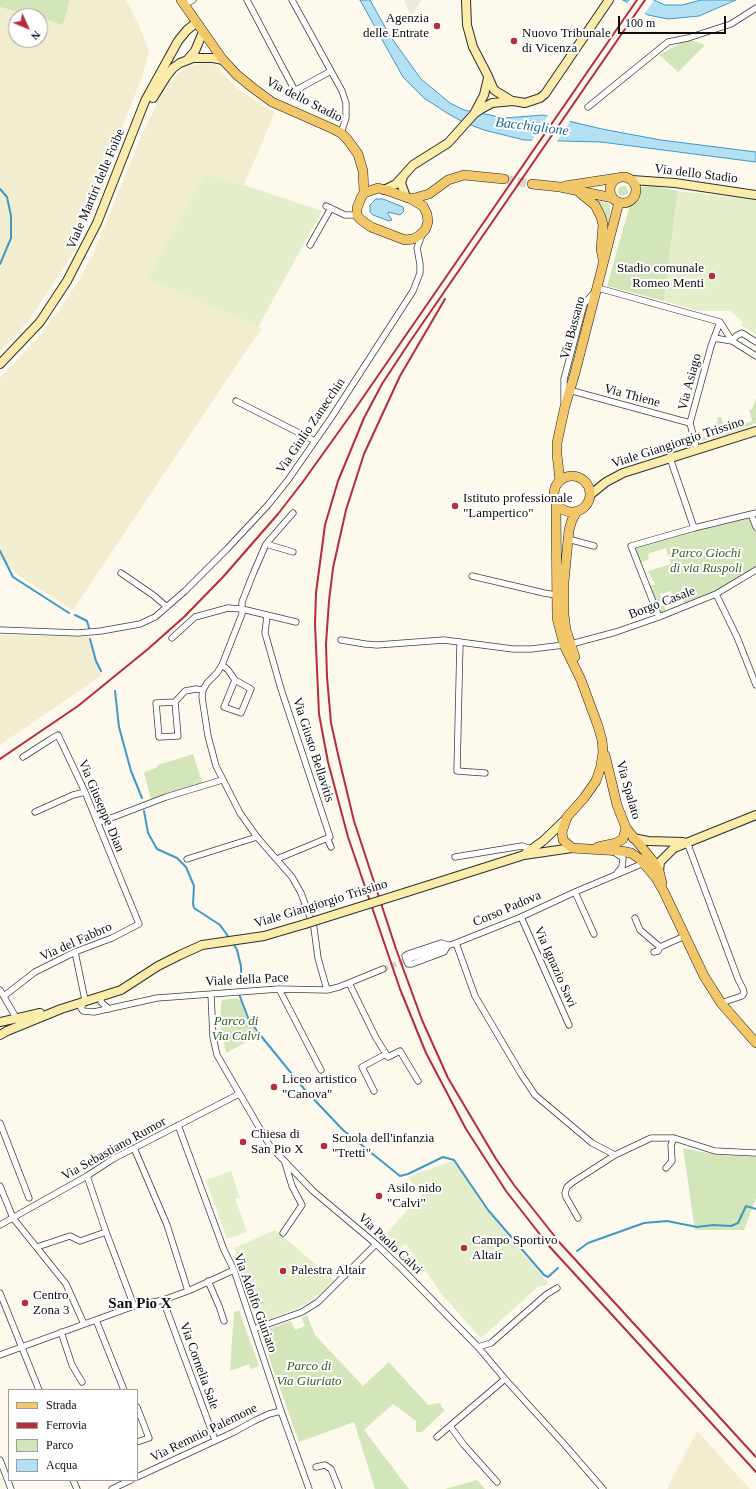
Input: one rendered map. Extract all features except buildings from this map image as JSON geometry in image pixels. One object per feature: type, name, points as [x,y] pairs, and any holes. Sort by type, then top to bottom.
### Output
[{"type":"main road","points":[[466,0],[468,34],[473,47],[496,93],[513,101]]},
{"type":"main road","points":[[381,189],[409,198],[420,204],[427,214],[428,222],[422,233],[414,239],[405,240],[362,222],[357,215],[358,204],[364,193],[396,184],[413,165],[448,143],[480,108],[492,103],[513,101],[525,102],[540,98],[545,94],[609,0]]},
{"type":"main road","name":"Via dello Stadio","points":[[182,2],[223,60],[237,75],[263,96],[285,108],[341,133],[358,154],[364,171],[364,193]]},
{"type":"main road","name":"Viale Martiri delle Foibe","points":[[0,364],[40,322],[67,281],[97,223],[146,102],[178,41],[196,22]]},
{"type":"main road","name":"Viale Martiri delle Foibe","points":[[187,60],[195,51],[203,32]]},
{"type":"main road","name":"Viale Martiri delle Foibe","points":[[140,117],[173,68],[187,60],[199,57],[223,60]]},
{"type":"main road","points":[[480,108],[486,90],[488,77]]},
{"type":"main road","name":"Via dello Stadio","points":[[364,171],[381,189]]},
{"type":"main road","points":[[409,198],[429,194],[448,180],[464,175],[504,179]]},
{"type":"main road","points":[[403,177],[401,183],[409,198]]},
{"type":"main road","name":"Via dello Stadio","points":[[560,187],[625,177],[632,180],[675,183],[756,195]]},
{"type":"main road","points":[[618,178],[612,182],[611,186],[611,193],[616,200],[628,201],[634,197],[636,190],[632,180]]},
{"type":"main road","name":"Via dello Stadio","points":[[532,184],[560,187],[616,200]]},
{"type":"main road","points":[[580,192],[594,205],[601,217],[604,234],[601,249],[604,265]]},
{"type":"main road","points":[[425,210],[429,194]]},
{"type":"main road","name":"Via Bassano","points":[[560,481],[557,443],[569,390],[604,265],[616,200]]},
{"type":"main road","name":"Viale Giangiorgio Trissino","points":[[568,644],[564,615],[564,582],[568,539],[572,520],[577,511],[586,505],[590,495],[606,482],[623,473],[756,431]]},
{"type":"main road","points":[[558,462],[572,476]]},
{"type":"main road","points":[[560,481],[563,478],[572,476],[577,477],[587,484],[590,495]]},
{"type":"main road","name":"Viale Giangiorgio Trissino","points":[[524,855],[543,841],[568,818],[584,798],[596,781],[601,766],[603,752],[602,740],[568,644],[557,618],[556,503],[554,494],[557,484],[560,481]]},
{"type":"main road","points":[[556,503],[565,511],[577,511]]},
{"type":"main road","name":"Via Spalato","points":[[602,740],[617,805],[626,828],[653,861],[659,871],[664,892]]},
{"type":"main road","points":[[596,781],[603,777],[611,781]]},
{"type":"main road","points":[[659,871],[660,862],[674,848],[756,815]]},
{"type":"main road","name":"Viale Giangiorgio Trissino","points":[[568,818],[562,837],[565,843],[572,848]]},
{"type":"main road","points":[[587,849],[616,843],[623,839],[626,828]]},
{"type":"main road","points":[[633,838],[659,842],[687,842]]},
{"type":"main road","name":"Viale Giangiorgio Trissino","points":[[86,1000],[121,990],[158,966],[202,945],[271,934],[524,855],[572,848],[631,853],[637,856],[644,863],[656,878],[664,892]]},
{"type":"main road","points":[[664,892],[704,976],[721,1003],[756,1043]]},
{"type":"main road","points":[[0,1022],[18,1021],[61,1009],[86,1000]]},
{"type":"main road","points":[[0,1035],[18,1021]]},
{"type":"street","points":[[182,2],[193,0]]},
{"type":"street","points":[[247,0],[294,89],[298,89],[331,71]]},
{"type":"street","points":[[292,0],[342,91],[346,103],[346,118],[341,133]]},
{"type":"street","points":[[588,107],[668,42],[688,38],[731,24],[756,8]]},
{"type":"street","points":[[310,245],[328,207],[346,215],[357,215]]},
{"type":"street","points":[[405,240],[416,248],[422,233]]},
{"type":"street","name":"Via Giulio Zanecchin","points":[[0,630],[66,633],[101,630],[147,621],[182,594],[252,524],[288,480],[315,441],[413,291],[420,273],[416,248]]},
{"type":"street","points":[[565,406],[564,379],[584,304],[598,288],[720,322],[732,341]]},
{"type":"street","name":"Via Asiago","points":[[697,450],[690,423],[720,322]]},
{"type":"street","points":[[732,341],[736,336],[742,333],[756,342]]},
{"type":"street","points":[[714,338],[732,341],[756,356]]},
{"type":"street","name":"Via Thiene","points":[[569,390],[690,423]]},
{"type":"street","points":[[236,400],[315,441]]},
{"type":"street","points":[[670,458],[694,528]]},
{"type":"street","points":[[293,512],[266,544],[242,602],[242,614],[222,664],[217,673],[210,679],[203,690],[202,697],[208,736],[216,766],[240,813],[257,837],[278,859],[292,877],[301,893],[314,928],[318,958],[327,990]]},
{"type":"street","points":[[659,617],[631,546],[694,528],[754,514],[756,527]]},
{"type":"street","points":[[568,539],[594,546]]},
{"type":"street","points":[[266,544],[293,552]]},
{"type":"street","name":"Borgo Casale","points":[[341,640],[377,645],[444,640],[513,649],[531,649],[568,644],[616,632],[659,617],[716,594],[740,581],[756,570]]},
{"type":"street","points":[[121,573],[153,595],[166,607]]},
{"type":"street","points":[[472,576],[556,595]]},
{"type":"street","points":[[716,594],[737,636],[756,685]]},
{"type":"street","points":[[172,638],[195,617],[228,608],[242,609],[296,622]]},
{"type":"street","name":"Via Giusto Bellavitis","points":[[267,615],[265,632],[281,689],[330,837],[327,838]]},
{"type":"street","points":[[460,642],[457,771],[485,773]]},
{"type":"street","points":[[222,664],[235,680],[251,689],[241,713],[224,707],[235,680]]},
{"type":"street","points":[[175,702],[178,736],[159,737],[156,703],[175,702],[185,691],[196,689],[203,690]]},
{"type":"street","name":"Via Giuseppe Dian","points":[[22,757],[58,735],[85,792],[139,924]]},
{"type":"street","points":[[98,823],[166,797],[222,780]]},
{"type":"street","points":[[35,812],[73,795],[85,792]]},
{"type":"street","points":[[187,859],[257,837]]},
{"type":"street","points":[[278,859],[327,838],[331,846]]},
{"type":"street","points":[[687,842],[744,993],[742,996],[721,1003]]},
{"type":"street","points":[[455,857],[522,846],[532,849]]},
{"type":"street","points":[[612,851],[623,858],[622,866],[616,875]]},
{"type":"street","name":"Corso Padova","points":[[409,959],[456,943],[521,917],[644,863]]},
{"type":"street","points":[[575,892],[594,934]]},
{"type":"street","name":"Via Ignazio Savi","points":[[521,917],[569,1025]]},
{"type":"street","points":[[635,918],[640,930],[660,947]]},
{"type":"street","name":"Via del Fabbro","points":[[4,996],[35,972],[75,952],[112,938],[139,924]]},
{"type":"street","points":[[654,952],[658,951],[660,947],[685,936]]},
{"type":"street","name":"Corso Padova","points":[[441,943],[445,946],[444,952],[412,964],[408,964],[406,956],[408,954],[441,943]]},
{"type":"street","points":[[456,943],[475,996],[531,1089],[592,1143],[615,1155]]},
{"type":"street","points":[[75,952],[86,1000]]},
{"type":"street","name":"Viale della Pace","points":[[86,1000],[81,1008],[83,1011],[94,1012],[156,998],[279,989],[327,990],[383,969]]},
{"type":"street","points":[[349,983],[376,1038],[388,1057],[400,1052],[418,1081]]},
{"type":"street","points":[[279,989],[321,1070]]},
{"type":"street","points":[[0,990],[18,1021]]},
{"type":"street","name":"Via Paolo Calvi","points":[[211,994],[213,1037],[218,1055],[265,1139],[313,1191],[376,1244],[478,1347],[504,1379],[603,1489]]},
{"type":"street","points":[[101,996],[101,1002],[109,1009]]},
{"type":"street","points":[[374,1091],[362,1067],[386,1054]]},
{"type":"street","name":"Via Sebastiano Rumor","points":[[0,1225],[87,1176],[113,1159],[239,1094]]},
{"type":"street","points":[[0,1122],[30,1198]]},
{"type":"street","name":"Via Adolfo Giuriato","points":[[178,1125],[224,1250],[234,1270],[281,1411],[309,1489]]},
{"type":"street","points":[[578,1218],[566,1197],[565,1193],[567,1188],[583,1175],[615,1155],[651,1138],[674,1138],[715,1151],[756,1153]]},
{"type":"street","points":[[666,1168],[672,1161],[671,1145],[674,1138]]},
{"type":"street","points":[[134,1148],[167,1225],[188,1291]]},
{"type":"street","name":"Via Paolo Calvi","points":[[283,1233],[302,1205],[292,1186],[284,1160]]},
{"type":"street","points":[[87,1176],[134,1306]]},
{"type":"street","points":[[0,1186],[13,1218],[66,1284],[84,1324]]},
{"type":"street","points":[[37,1247],[70,1236],[80,1241],[106,1232]]},
{"type":"street","points":[[254,1329],[262,1328],[302,1312],[318,1302],[376,1244]]},
{"type":"street","points":[[0,1355],[134,1306],[163,1300],[188,1291],[234,1270]]},
{"type":"street","points":[[208,1281],[224,1321]]},
{"type":"street","points":[[478,1347],[491,1343],[547,1294],[557,1288]]},
{"type":"street","points":[[0,1293],[39,1389]]},
{"type":"street","name":"Via Cornelia Sale","points":[[163,1300],[214,1440]]},
{"type":"street","points":[[96,1320],[123,1389]]},
{"type":"street","points":[[61,1332],[72,1365],[82,1382]]},
{"type":"street","points":[[437,1437],[504,1379]]},
{"type":"street","points":[[138,1410],[149,1438],[138,1442]]},
{"type":"street","name":"Via Remnio Palemone","points":[[138,1477],[254,1420],[281,1411]]},
{"type":"street","points":[[450,1426],[464,1445],[497,1482]]},
{"type":"street","points":[[0,1460],[11,1489]]},
{"type":"street","points":[[316,1467],[325,1465],[331,1469],[340,1489]]},
{"type":"street","points":[[112,1489],[129,1481]]},
{"type":"shaded area","points":[[70,0],[126,0],[139,25],[149,52],[141,80],[117,140],[120,144],[73,253],[30,319],[0,352],[0,7],[8,9],[8,48],[48,48],[48,20],[63,25]]},
{"type":"shaded area","points":[[404,0],[422,0],[411,15]]},
{"type":"shaded area","points":[[205,63],[214,64],[238,89],[275,112],[244,185],[204,174],[147,279],[262,329],[73,610],[18,575],[2,558],[0,561],[0,378],[38,337],[58,312],[81,277],[94,252],[141,137],[159,99],[177,74],[193,65]]},
{"type":"shaded area","points":[[0,635],[90,637],[101,676],[0,745]]},
{"type":"shaded area","points":[[697,1431],[750,1489],[667,1489]]},
{"type":"green space","points":[[0,0],[70,0],[63,25],[48,20],[48,8],[8,9],[0,7]]},
{"type":"green space","points":[[688,39],[705,45],[678,72],[659,55]]},
{"type":"green space","points":[[204,174],[244,185],[322,211],[258,327],[147,279]]},
{"type":"green space","points":[[621,186],[625,186],[628,191],[625,196],[621,196],[618,193],[618,189]]},
{"type":"green space","points":[[652,186],[678,191],[664,301],[607,286],[629,208],[641,195],[640,187]]},
{"type":"green space","name":"Stadio comunale Romeo Menti","points":[[678,191],[756,200],[756,335],[741,325],[743,322],[730,311],[700,311],[664,301]]},
{"type":"green space","points":[[594,200],[610,204],[608,226],[603,210]]},
{"type":"green space","points":[[756,398],[756,423],[736,431],[698,441],[698,439],[713,433],[718,419],[716,418],[721,417],[725,430],[752,421],[749,410],[752,409]]},
{"type":"green space","name":"Parco Giochi di via Ruspoli","points":[[751,514],[756,527],[756,570],[740,581],[684,605],[681,594],[673,597],[671,591],[660,594],[667,614],[659,617],[647,587],[655,584],[648,571],[671,564],[666,548],[648,554],[649,559],[638,564],[633,547]]},
{"type":"green space","points":[[193,754],[203,784],[151,799],[144,773],[158,767],[158,765]]},
{"type":"green space","name":"Parco di Via Calvi","points":[[237,998],[241,1000],[248,1019],[259,1035],[226,1053],[220,1024],[221,1004],[222,1000]]},
{"type":"green space","points":[[683,1148],[717,1155],[756,1157],[756,1198],[744,1230],[695,1230]]},
{"type":"green space","name":"Campo Sportivo Altair","points":[[452,1161],[456,1163],[487,1211],[549,1284],[538,1287],[482,1337],[480,1337],[444,1297],[407,1246],[405,1244],[398,1250],[383,1237],[423,1193],[411,1182],[408,1177]]},
{"type":"green space","points":[[231,1171],[240,1198],[235,1198],[247,1232],[227,1239],[206,1180]]},
{"type":"green space","name":"Palestra Altair","points":[[275,1230],[333,1279],[333,1281],[319,1295],[315,1296],[305,1305],[267,1320],[263,1320],[256,1313],[239,1263],[245,1261],[242,1254],[237,1255],[234,1248]]},
{"type":"green space","points":[[239,1310],[259,1366],[251,1369],[249,1364],[230,1371],[234,1312]]},
{"type":"green space","name":"Parco di Via Giuriato","points":[[307,1315],[315,1335],[363,1386],[389,1362],[428,1405],[440,1403],[444,1411],[422,1432],[416,1432],[416,1421],[393,1404],[364,1430],[409,1489],[375,1489],[354,1422],[299,1442],[260,1332],[291,1321],[295,1330],[305,1326],[302,1318]]},
{"type":"green space","points":[[477,1480],[485,1489],[445,1489]]},
{"type":"water","name":"Bacchiglione","points":[[360,0],[370,0],[390,36],[421,79],[450,103],[464,110],[505,118],[543,115],[602,129],[661,140],[756,152],[756,162],[601,142],[524,140],[484,130],[463,122],[424,98],[403,77]]},
{"type":"water","points":[[623,0],[654,0],[665,5],[682,5],[701,0],[736,0],[699,16],[668,19],[648,15]]},
{"type":"water","points":[[376,199],[383,199],[403,207],[404,211],[400,215],[388,212],[392,220],[389,221],[373,215],[370,212],[370,205]]},
{"type":"pier","points":[[630,0],[654,0],[644,15],[627,4]]},
{"type":"pier","points":[[549,114],[571,120],[556,143],[531,142]]},
{"type":"waterway","points":[[0,189],[7,197],[11,216],[11,238],[0,264]]},
{"type":"waterway","points":[[0,551],[13,577],[69,613]]},
{"type":"waterway","points":[[75,615],[87,621],[89,628]]},
{"type":"waterway","points":[[90,639],[96,661],[101,671]]},
{"type":"waterway","points":[[115,691],[119,727],[131,771],[142,798]]},
{"type":"waterway","points":[[144,811],[148,833],[157,849],[177,858],[186,867],[194,886],[194,908],[220,925],[230,939]]},
{"type":"waterway","points":[[233,943],[237,950],[241,966],[241,980]]},
{"type":"waterway","points":[[239,994],[249,1020],[261,1036],[305,1090],[343,1130],[400,1176],[408,1174],[443,1157],[454,1160],[488,1210],[544,1275],[548,1277],[558,1268]]},
{"type":"waterway","points":[[577,1251],[588,1243],[644,1223],[667,1221],[697,1227],[713,1225],[731,1226],[738,1223],[746,1206],[756,1209]]},
{"type":"tunnel","points":[[504,179],[532,184]]},
{"type":"tunnel","points":[[383,969],[409,959]]},
{"type":"railway","points":[[0,759],[78,706],[148,649],[184,617],[223,577],[278,514],[355,409],[637,0]]},
{"type":"railway","points":[[645,0],[409,343],[382,384],[364,418],[338,481],[325,525],[316,593],[315,624],[319,714],[328,762],[348,837],[400,989],[426,1053],[466,1129],[506,1191],[549,1246],[756,1472]]},
{"type":"railway","points":[[445,299],[400,376],[364,454],[346,510],[333,568],[326,644],[327,677],[331,723],[354,821],[396,949],[422,1020],[448,1078],[496,1159],[514,1185],[560,1243],[756,1457]]},
{"type":"place","name":"Agenzia delle Entrate","points":[[437,26]]},
{"type":"place","name":"Nuovo Tribunale di Vicenza","points":[[514,41]]},
{"type":"place","name":"Stadio comunale Romeo Menti","points":[[712,276]]},
{"type":"place","name":"Istituto professionale \"Lampertico\"","points":[[455,506]]},
{"type":"place","name":"Liceo artistico \"Canova\"","points":[[274,1087]]},
{"type":"place","name":"Chiesa di San Pio X","points":[[243,1142]]},
{"type":"place","name":"Scuola dell'infanzia \"Tretti\"","points":[[324,1146]]},
{"type":"place","name":"Asilo nido \"Calvi\"","points":[[379,1196]]},
{"type":"place","name":"Campo Sportivo Altair","points":[[464,1248]]},
{"type":"place","name":"Palestra Altair","points":[[283,1271]]},
{"type":"place","name":"Centro Zona 3","points":[[25,1303]]},
{"type":"district","name":"San Pio X","points":[[140,1304]]}]
